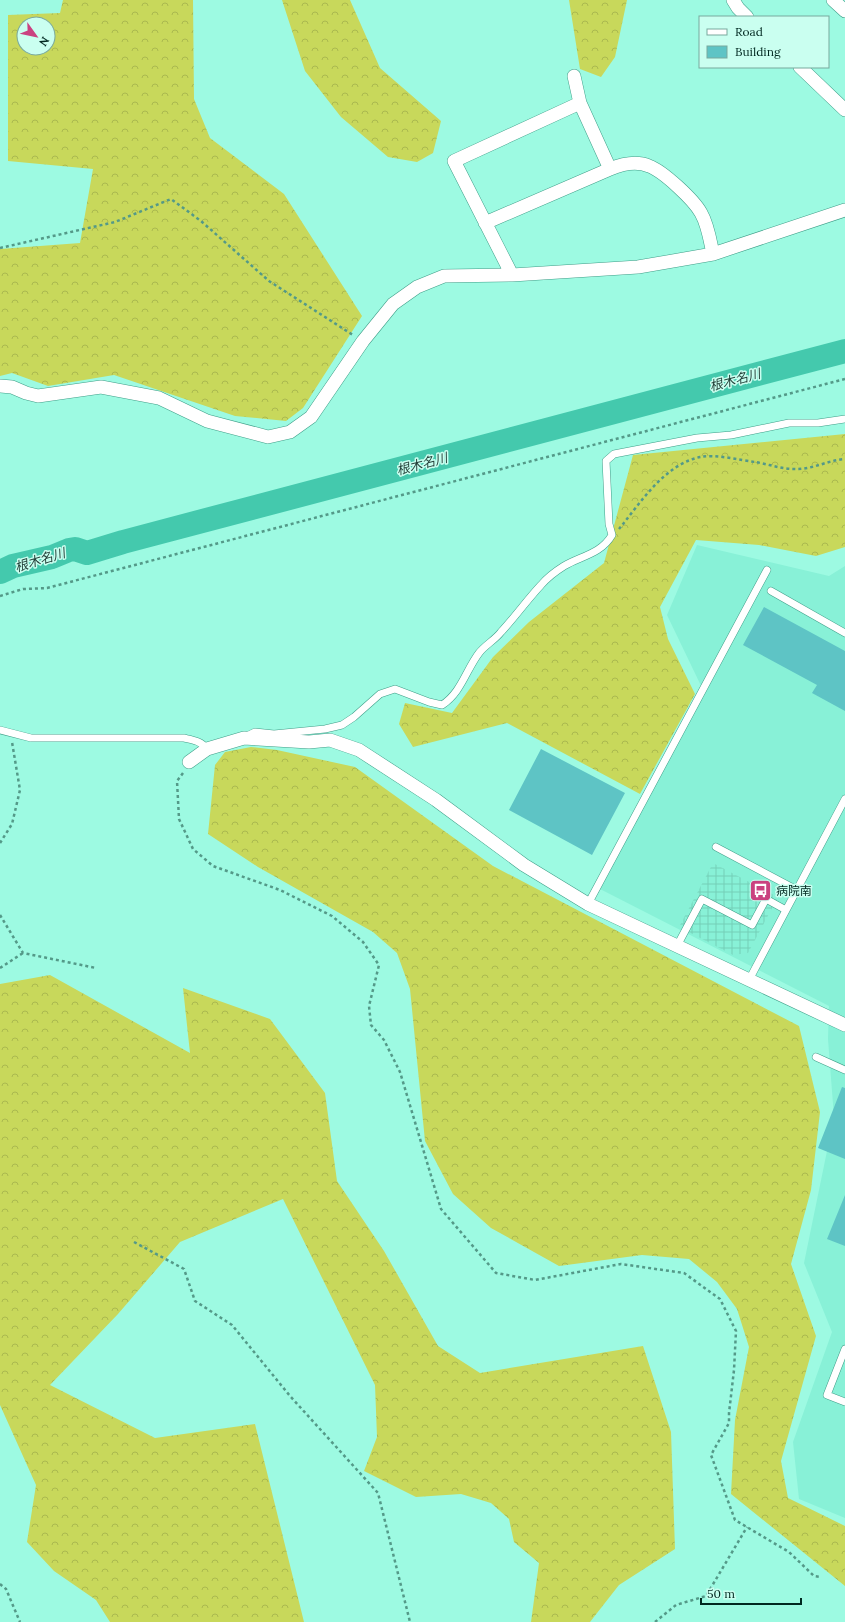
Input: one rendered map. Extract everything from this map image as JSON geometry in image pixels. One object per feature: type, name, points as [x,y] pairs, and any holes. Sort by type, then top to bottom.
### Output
[{"type":"street","points":[[733,0],[746,16]]},
{"type":"street","points":[[833,0],[845,11]]},
{"type":"street","points":[[801,68],[845,110]]},
{"type":"street","points":[[574,76],[580,102],[610,169]]},
{"type":"street","points":[[512,274],[454,161],[580,102]]},
{"type":"street","points":[[485,223],[610,169],[629,163],[641,164],[650,166],[668,179],[693,201],[702,213],[707,227],[713,254]]},
{"type":"street","points":[[0,386],[12,387],[38,396],[101,388],[160,398],[208,421],[268,437],[290,432],[311,417],[363,341],[393,304],[416,287],[444,276],[638,267],[713,254],[845,210]]},
{"type":"street","points":[[189,762],[207,749],[244,738],[309,742],[330,740],[359,750],[436,800],[524,865],[588,904],[845,1025]]},
{"type":"lane","points":[[244,738],[255,732],[274,734],[325,729],[342,725],[354,717],[380,694],[395,688],[429,702],[442,705],[453,695],[479,652],[510,624],[541,585],[563,566],[590,555],[612,536],[608,524],[605,467],[606,461],[614,454],[697,438],[731,435],[790,423],[818,423],[845,420]]},
{"type":"lane","points":[[588,904],[767,570]]},
{"type":"lane","points":[[771,591],[845,633]]},
{"type":"lane","points":[[0,730],[11,734],[32,738],[184,738],[204,744],[207,749]]},
{"type":"lane","points":[[749,980],[845,799]]},
{"type":"lane","points":[[716,847],[797,890]]},
{"type":"lane","points":[[677,946],[702,898],[752,925],[766,899],[786,910]]},
{"type":"lane","points":[[816,1057],[845,1070]]},
{"type":"lane","points":[[845,1349],[827,1396],[845,1402]]},
{"type":"path","points":[[0,248],[115,222],[171,199],[201,221],[269,281],[363,341]]},
{"type":"path","points":[[0,596],[23,589],[47,588],[845,379]]},
{"type":"path","points":[[612,536],[619,530],[642,500],[664,476],[681,465],[701,457],[763,463],[794,469],[811,468],[838,459],[845,459]]},
{"type":"path","points":[[0,843],[12,824],[20,790],[11,734]]},
{"type":"path","points":[[189,762],[178,781],[179,819],[194,849],[213,866],[280,890],[332,916],[363,942],[378,965],[369,1006],[371,1025],[384,1040],[400,1072],[441,1209],[496,1273],[536,1280],[621,1264],[684,1273],[720,1299],[736,1331],[734,1370],[729,1423],[711,1456],[735,1520],[789,1552],[814,1576],[821,1577]]},
{"type":"path","points":[[0,915],[23,954]]},
{"type":"path","points":[[0,968],[23,954],[96,968]]},
{"type":"path","points":[[134,1242],[184,1269],[195,1301],[232,1325],[290,1396],[378,1493],[410,1622]]},
{"type":"path","points":[[656,1622],[676,1605],[706,1596],[747,1527]]},
{"type":"path","points":[[0,1584],[6,1589],[20,1622]]},
{"type":"shaded area","points":[[697,545],[829,576],[845,566],[845,1518],[799,1499],[793,1442],[832,1332],[804,1263],[834,1117],[828,1039],[829,1006],[600,889],[704,692],[667,615]]},
{"type":"shaded area","points":[[713,863],[778,897],[748,953],[733,955],[679,927]]},
{"type":"green space","points":[[63,0],[193,0],[194,99],[210,138],[284,194],[362,316],[303,408],[286,421],[235,416],[114,375],[48,386],[12,373],[0,376],[0,249],[80,243],[93,169],[8,161],[8,15],[60,13]]},
{"type":"green space","points":[[282,0],[350,0],[380,68],[441,121],[433,153],[417,162],[388,157],[341,117],[305,71]]},
{"type":"green space","points":[[569,0],[627,0],[615,57],[601,77],[580,69]]},
{"type":"green space","points":[[845,434],[845,547],[816,556],[759,545],[696,540],[660,607],[668,639],[695,694],[640,794],[507,723],[413,747],[399,724],[405,703],[452,713],[493,657],[529,622],[604,563],[633,455]]},
{"type":"green space","points":[[251,747],[277,750],[355,767],[493,866],[799,1026],[820,1112],[811,1190],[791,1264],[816,1336],[781,1461],[788,1498],[845,1526],[845,1586],[731,1494],[735,1420],[749,1347],[737,1309],[717,1282],[689,1259],[642,1255],[559,1266],[491,1228],[453,1194],[425,1141],[410,989],[397,953],[373,932],[258,867],[208,834],[215,765],[225,752]]},
{"type":"green space","points":[[50,975],[190,1053],[183,988],[270,1019],[325,1093],[337,1181],[384,1251],[438,1346],[480,1373],[643,1346],[671,1432],[675,1549],[619,1585],[590,1622],[531,1622],[539,1563],[514,1542],[509,1519],[491,1503],[461,1494],[416,1497],[364,1471],[377,1437],[375,1385],[283,1199],[180,1242],[118,1314],[50,1385],[155,1438],[255,1424],[304,1622],[110,1622],[96,1600],[54,1571],[27,1542],[36,1485],[0,1405],[0,984]]},
{"type":"building","points":[[764,607],[845,651],[845,711],[812,693],[817,685],[743,645]]},
{"type":"building","points":[[541,749],[625,793],[592,855],[509,810]]},
{"type":"building","points":[[842,1087],[845,1088],[845,1159],[818,1148]]},
{"type":"building","points":[[845,1195],[845,1246],[827,1239]]},
{"type":"waterway","name":"根木名川","points":[[0,572],[13,566],[52,557],[69,550],[75,549],[87,553],[123,542],[845,351]]},
{"type":"place","name":"病院南","points":[[760,890]]}]
